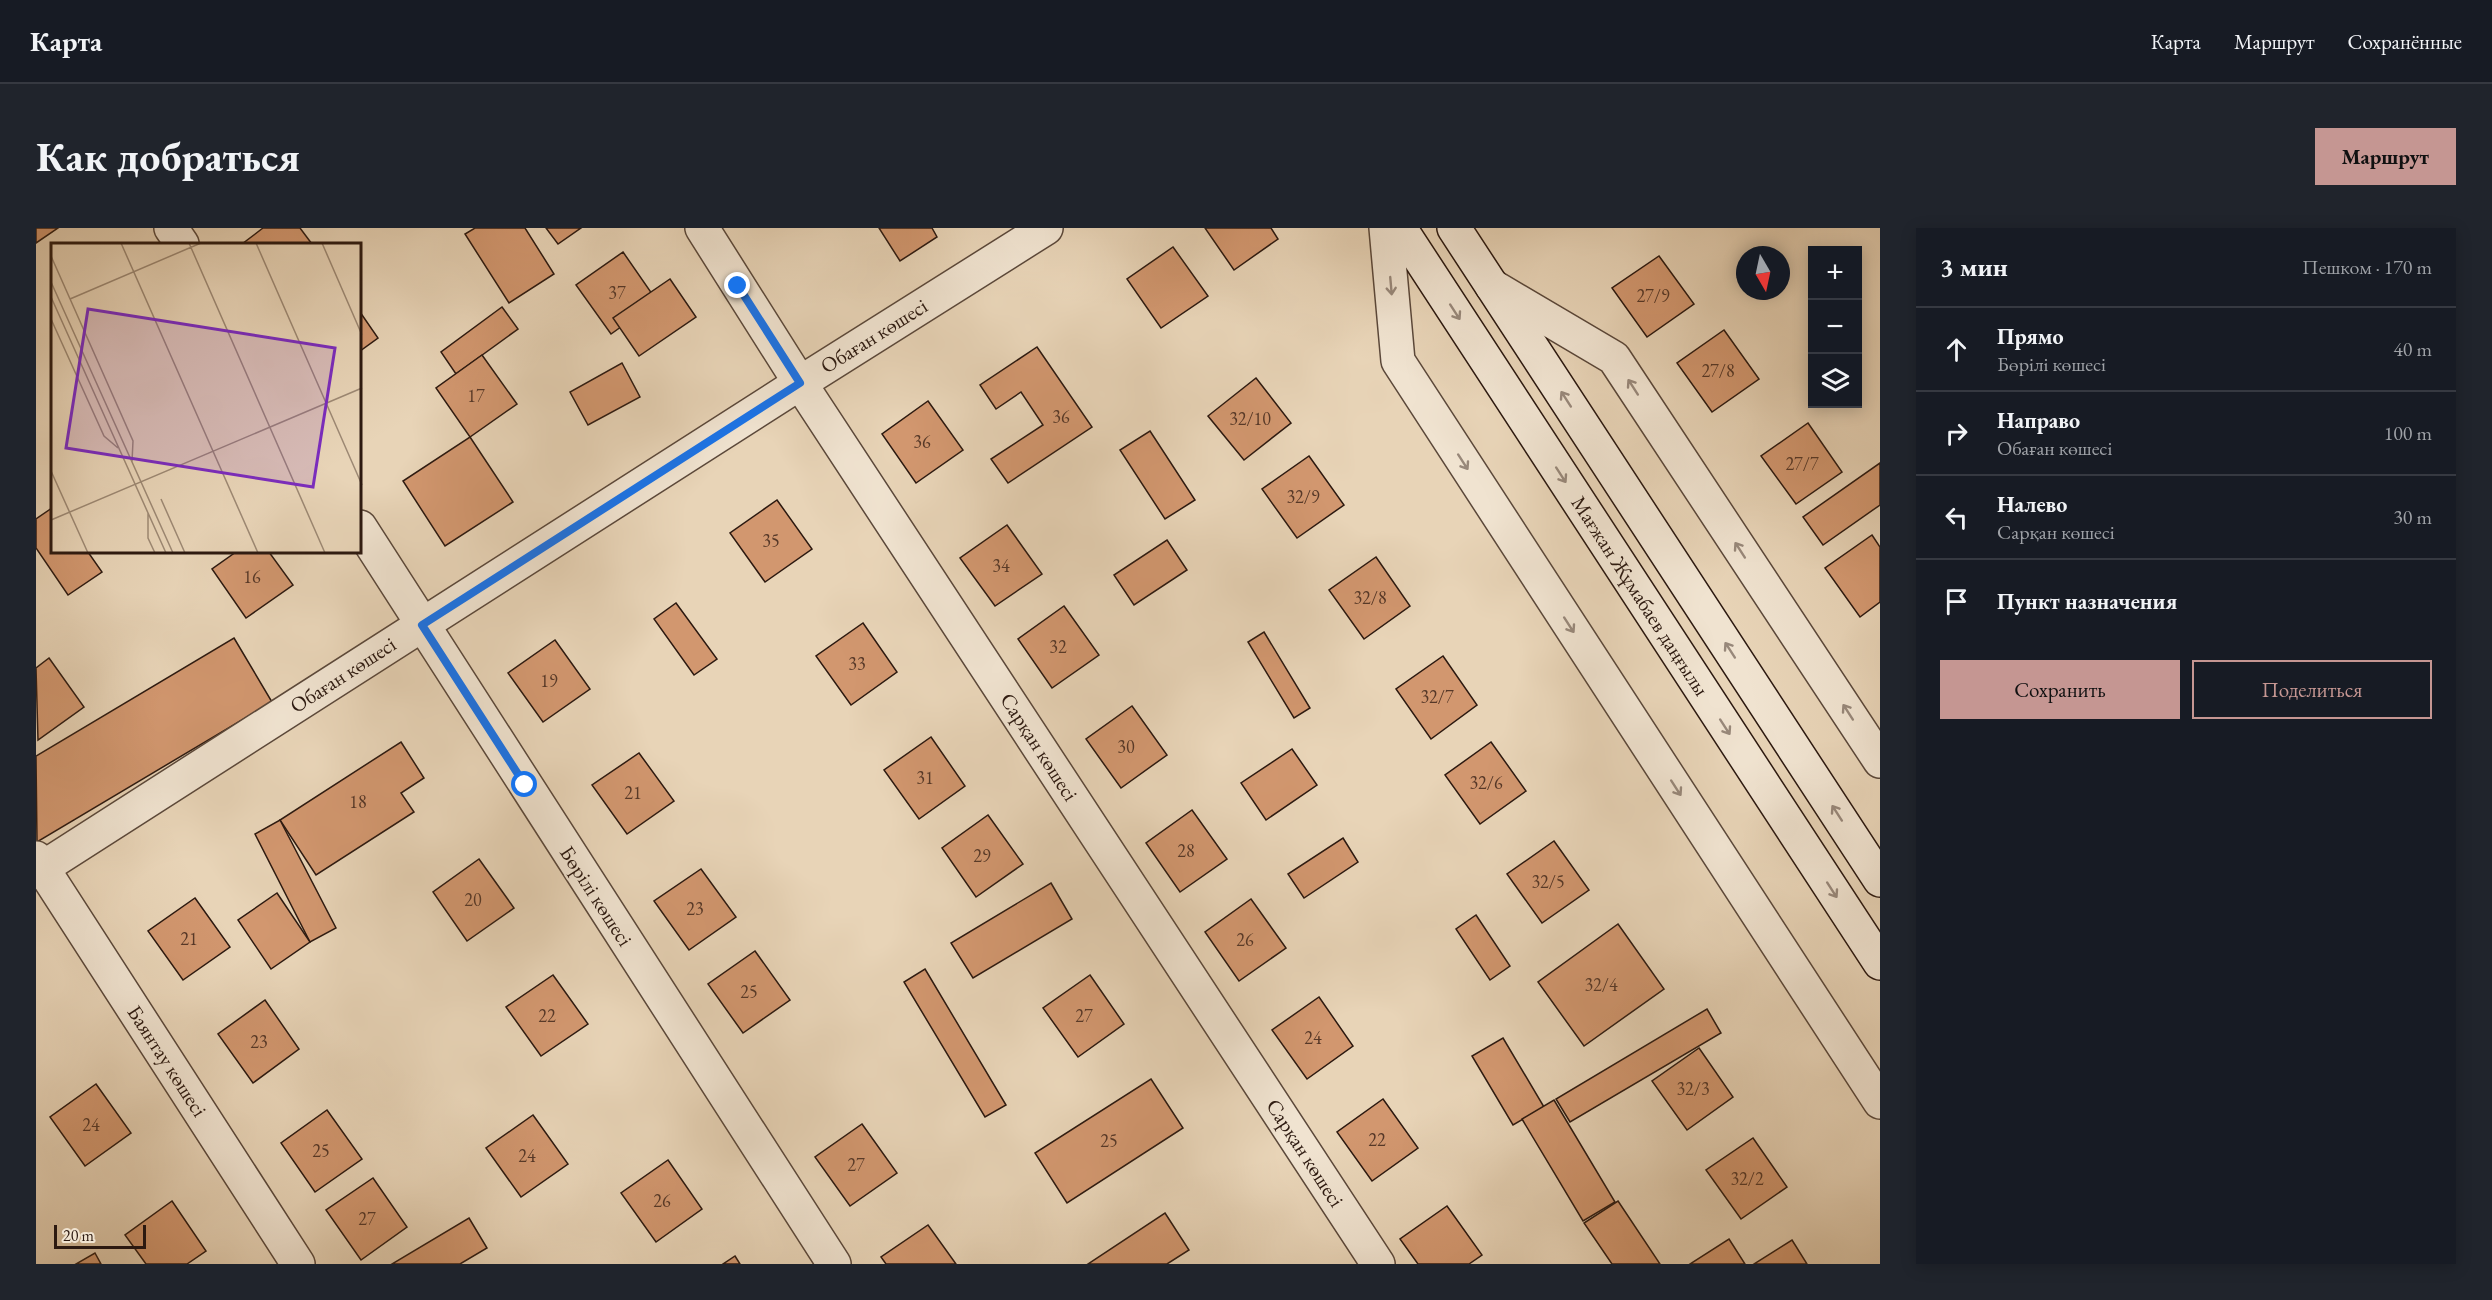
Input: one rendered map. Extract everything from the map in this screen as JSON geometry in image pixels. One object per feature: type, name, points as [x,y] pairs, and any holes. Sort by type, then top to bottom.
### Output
[{"type":"street","points":[[171,228],[181,243]]},
{"type":"street","name":"Сарқан көшесі","points":[[702,228],[800,383],[1378,1264]]},
{"type":"street","name":"Обаған көшесі","points":[[38,866],[1046,228]]},
{"type":"street","points":[[1386,228],[1398,362],[1880,1102]]},
{"type":"street","name":"Мағжан Жұмабаев даңғылы","points":[[1400,228],[1880,963]]},
{"type":"street","points":[[1454,228],[1880,880]]},
{"type":"street","points":[[1492,286],[1614,358],[1880,761]]},
{"type":"street","name":"Бөрілі көшесі","points":[[362,530],[834,1264]]},
{"type":"street","name":"Баянтау көшесі","points":[[38,866],[298,1264]]},
{"type":"building","points":[[36,228],[58,228],[36,243]]},
{"type":"building","points":[[263,228],[300,228],[311,243],[243,243]]},
{"type":"building","points":[[475,228],[525,228],[554,274],[509,303],[465,234]]},
{"type":"building","points":[[546,228],[581,228],[558,244]]},
{"type":"building","points":[[879,228],[932,228],[937,237],[900,261]]},
{"type":"building","points":[[1205,228],[1271,228],[1278,239],[1234,270]]},
{"type":"building","points":[[1173,247],[1208,296],[1161,328],[1127,279]]},
{"type":"building","points":[[623,252],[657,301],[611,334],[576,285]]},
{"type":"building","points":[[1659,256],[1694,304],[1647,337],[1612,288]]},
{"type":"building","points":[[670,279],[696,317],[639,356],[613,318]]},
{"type":"building","points":[[502,307],[518,329],[456,374],[441,352]]},
{"type":"building","points":[[362,315],[378,338],[362,350]]},
{"type":"building","points":[[1724,330],[1759,379],[1712,412],[1677,363]]},
{"type":"building","points":[[1037,347],[1092,427],[1008,483],[991,459],[1043,425],[1021,392],[996,409],[980,385]]},
{"type":"building","points":[[482,355],[517,404],[470,437],[436,388]]},
{"type":"building","points":[[622,363],[640,397],[588,425],[570,392]]},
{"type":"building","points":[[1256,378],[1291,423],[1244,460],[1208,416]]},
{"type":"building","points":[[928,401],[963,450],[916,483],[882,434]]},
{"type":"building","points":[[1808,423],[1842,472],[1796,504],[1761,456]]},
{"type":"building","points":[[1150,431],[1195,500],[1165,519],[1120,450]]},
{"type":"building","points":[[470,437],[513,502],[445,546],[403,481]]},
{"type":"building","points":[[1309,456],[1344,505],[1297,538],[1262,489]]},
{"type":"building","points":[[1880,463],[1880,505],[1823,545],[1803,517]]},
{"type":"building","points":[[777,500],[812,549],[765,582],[730,533]]},
{"type":"building","points":[[51,509],[51,554],[89,554],[102,572],[68,595],[36,548],[36,519]]},
{"type":"building","points":[[1007,525],[1042,574],[995,606],[960,558]]},
{"type":"building","points":[[1872,535],[1880,547],[1880,602],[1860,617],[1825,568]]},
{"type":"building","points":[[1167,540],[1187,570],[1134,605],[1114,575]]},
{"type":"building","points":[[233,554],[270,554],[293,585],[246,618],[212,569]]},
{"type":"building","points":[[1376,557],[1410,606],[1364,639],[1329,590]]},
{"type":"building","points":[[676,603],[717,659],[694,675],[654,619]]},
{"type":"building","points":[[1064,606],[1099,655],[1052,688],[1018,639]]},
{"type":"building","points":[[863,623],[897,672],[851,705],[816,656]]},
{"type":"building","points":[[1264,632],[1310,708],[1294,718],[1248,642]]},
{"type":"building","points":[[234,638],[272,702],[37,842],[36,756]]},
{"type":"building","points":[[555,640],[590,689],[543,722],[508,673]]},
{"type":"building","points":[[1443,656],[1477,705],[1431,739],[1396,689]]},
{"type":"building","points":[[49,658],[84,707],[38,740],[36,668]]},
{"type":"building","points":[[1132,706],[1167,755],[1121,788],[1086,739]]},
{"type":"building","points":[[931,737],[965,786],[919,819],[884,770]]},
{"type":"building","points":[[401,742],[424,778],[401,793],[414,812],[316,875],[280,820]]},
{"type":"building","points":[[1491,742],[1526,791],[1480,824],[1445,775]]},
{"type":"building","points":[[1292,749],[1317,785],[1266,820],[1241,783]]},
{"type":"building","points":[[639,753],[674,801],[627,834],[592,785]]},
{"type":"building","points":[[1192,810],[1227,859],[1180,892],[1146,843]]},
{"type":"building","points":[[988,815],[1023,864],[976,897],[942,848]]},
{"type":"building","points":[[280,820],[336,928],[310,942],[255,834]]},
{"type":"building","points":[[1343,838],[1358,862],[1304,898],[1288,874]]},
{"type":"building","points":[[1554,841],[1589,890],[1542,923],[1507,874]]},
{"type":"building","points":[[479,859],[514,908],[467,941],[433,892]]},
{"type":"building","points":[[701,869],[736,917],[689,950],[654,901]]},
{"type":"building","points":[[1051,883],[1072,919],[973,978],[951,943]]},
{"type":"building","points":[[277,893],[310,942],[271,969],[238,920]]},
{"type":"building","points":[[195,898],[230,947],[183,980],[148,931]]},
{"type":"building","points":[[1251,899],[1286,948],[1239,981],[1205,932]]},
{"type":"building","points":[[1476,915],[1510,966],[1490,980],[1456,929]]},
{"type":"building","points":[[1618,924],[1664,989],[1584,1046],[1538,982]]},
{"type":"building","points":[[755,951],[790,1000],[743,1033],[708,984]]},
{"type":"building","points":[[925,969],[1006,1105],[985,1117],[904,982]]},
{"type":"building","points":[[553,975],[588,1024],[541,1056],[506,1007]]},
{"type":"building","points":[[1090,975],[1124,1024],[1078,1057],[1043,1008]]},
{"type":"building","points":[[1319,997],[1353,1046],[1307,1079],[1272,1030]]},
{"type":"building","points":[[265,1000],[299,1049],[253,1083],[218,1034]]},
{"type":"building","points":[[1707,1009],[1721,1033],[1570,1122],[1556,1099]]},
{"type":"building","points":[[1503,1038],[1544,1107],[1513,1125],[1472,1056]]},
{"type":"building","points":[[1699,1048],[1733,1097],[1687,1130],[1652,1081]]},
{"type":"building","points":[[1151,1079],[1183,1128],[1067,1203],[1035,1153]]},
{"type":"building","points":[[96,1084],[131,1133],[85,1166],[50,1117]]},
{"type":"building","points":[[1383,1099],[1418,1148],[1372,1181],[1337,1132]]},
{"type":"building","points":[[1554,1100],[1615,1202],[1583,1221],[1522,1119]]},
{"type":"building","points":[[327,1110],[362,1159],[315,1192],[281,1143]]},
{"type":"building","points":[[533,1115],[568,1164],[521,1197],[486,1148]]},
{"type":"building","points":[[862,1124],[897,1173],[850,1206],[815,1157]]},
{"type":"building","points":[[1753,1138],[1787,1187],[1741,1219],[1706,1170]]},
{"type":"building","points":[[668,1160],[702,1209],[656,1242],[621,1193]]},
{"type":"building","points":[[373,1178],[407,1227],[361,1260],[326,1210]]},
{"type":"building","points":[[172,1201],[206,1251],[187,1264],[146,1264],[125,1235]]},
{"type":"building","points":[[1618,1201],[1660,1264],[1612,1264],[1584,1223]]},
{"type":"building","points":[[1447,1206],[1482,1255],[1469,1264],[1418,1264],[1400,1239]]},
{"type":"building","points":[[1165,1213],[1189,1250],[1167,1264],[1088,1264]]},
{"type":"building","points":[[469,1218],[487,1248],[460,1264],[392,1264]]},
{"type":"building","points":[[928,1225],[956,1264],[886,1264],[881,1257]]},
{"type":"building","points":[[1729,1239],[1745,1264],[1690,1264]]},
{"type":"building","points":[[1792,1240],[1807,1264],[1754,1264]]},
{"type":"building","points":[[95,1253],[101,1264],[76,1264]]},
{"type":"building","points":[[735,1256],[740,1264],[723,1264]]},
{"type":"route","points":[[525,785],[422,625],[800,383],[738,286]]}]
